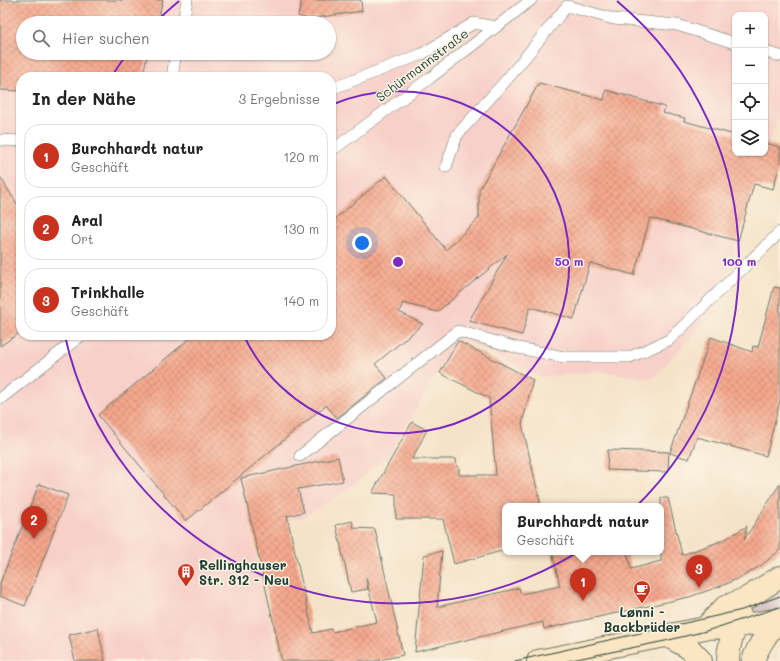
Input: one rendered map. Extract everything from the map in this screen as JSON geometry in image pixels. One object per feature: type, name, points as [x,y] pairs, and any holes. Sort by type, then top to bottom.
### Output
[{"type":"main road","points":[[705,628],[725,607],[747,598],[780,577]]},
{"type":"main road","points":[[728,661],[728,652],[734,627],[747,598]]},
{"type":"main road","points":[[538,661],[705,628],[734,627],[780,619]]},
{"type":"main road","points":[[752,661],[767,633],[780,619]]},
{"type":"main road","points":[[666,635],[689,648],[702,661]]},
{"type":"lane","points":[[184,16],[187,0]]},
{"type":"lane","name":"Schürmannstraße","points":[[336,147],[430,78],[530,0]]},
{"type":"lane","points":[[446,167],[456,135],[509,77],[567,6],[614,19],[677,26],[732,42]]},
{"type":"lane","points":[[336,88],[422,54],[474,23],[495,27]]},
{"type":"lane","points":[[768,53],[780,56]]},
{"type":"lane","points":[[173,72],[175,60]]},
{"type":"lane","points":[[0,140],[16,141]]},
{"type":"lane","points":[[300,456],[458,331],[518,348],[564,357],[630,356],[669,340],[780,232]]},
{"type":"lane","points":[[0,399],[76,340]]},
{"type":"shaded area","points":[[0,0],[780,0],[780,111],[768,147],[768,12],[732,12],[732,156],[765,156],[713,313],[652,379],[599,371],[540,377],[458,338],[388,456],[344,492],[302,518],[250,527],[279,661],[0,661]]},
{"type":"shaded area","points":[[780,581],[780,617],[716,618]]},
{"type":"building","points":[[0,0],[163,0],[159,16],[16,16],[16,60],[146,60],[143,72],[16,72],[16,91],[0,90]]},
{"type":"building","points":[[302,0],[361,0],[362,11],[328,16],[298,16]]},
{"type":"building","points":[[539,83],[604,100],[606,90],[665,107],[663,113],[685,118],[684,121],[732,134],[732,156],[768,156],[768,144],[780,147],[780,164],[773,189],[754,184],[738,241],[650,218],[634,275],[590,263],[574,319],[530,307],[522,335],[469,321],[507,254],[437,312],[403,303],[399,312],[423,324],[375,364],[387,378],[337,418],[326,405],[186,521],[98,415],[188,340],[336,340],[336,218],[386,176],[446,250],[479,218],[479,190]]},
{"type":"building","points":[[0,177],[16,202],[16,335],[0,346]]},
{"type":"building","points":[[774,287],[780,288],[780,401],[766,456],[697,437],[689,459],[670,453],[711,337],[752,352],[753,346],[758,347]]},
{"type":"building","points":[[458,341],[533,380],[522,424],[540,503],[502,503],[502,551],[454,564],[443,519],[396,519],[396,494],[372,493],[412,422],[427,430],[412,459],[456,459],[457,467],[459,467],[459,475],[496,475],[489,398],[440,373]]},
{"type":"building","points":[[608,450],[669,452],[668,472],[607,470]]},
{"type":"building","points":[[338,457],[343,481],[298,489],[304,512],[287,516],[313,633],[331,629],[332,632],[377,622],[366,578],[368,589],[351,592],[336,525],[352,521],[354,528],[375,529],[403,655],[375,661],[282,661],[241,478]]},
{"type":"building","points":[[39,484],[68,495],[25,606],[0,596],[0,583]]},
{"type":"building","points":[[780,484],[780,550],[762,565],[724,585],[689,597],[544,629],[543,622],[415,652],[424,555],[442,551],[437,607],[519,588],[521,594],[560,586],[553,555],[628,555],[631,569],[661,561],[661,555],[664,555],[664,503],[661,503],[661,498],[668,498],[682,555],[724,540],[747,526],[744,540]]},
{"type":"building","points":[[98,628],[105,661],[75,661],[69,635]]},
{"type":"tram line","points":[[515,661],[742,610],[780,596]]},
{"type":"tram line","points":[[567,661],[706,631],[780,607]]},
{"type":"place","name":"Aral","points":[[34,539]]},
{"type":"place","name":"Rellinghauser Str. 312 - Neu","points":[[186,587]]},
{"type":"place","name":"Trinkhalle","points":[[699,588]]},
{"type":"place","name":"Burchhardt natur","points":[[583,601]]},
{"type":"place","name":"Lønni - Backbrüder","points":[[642,604]]}]
